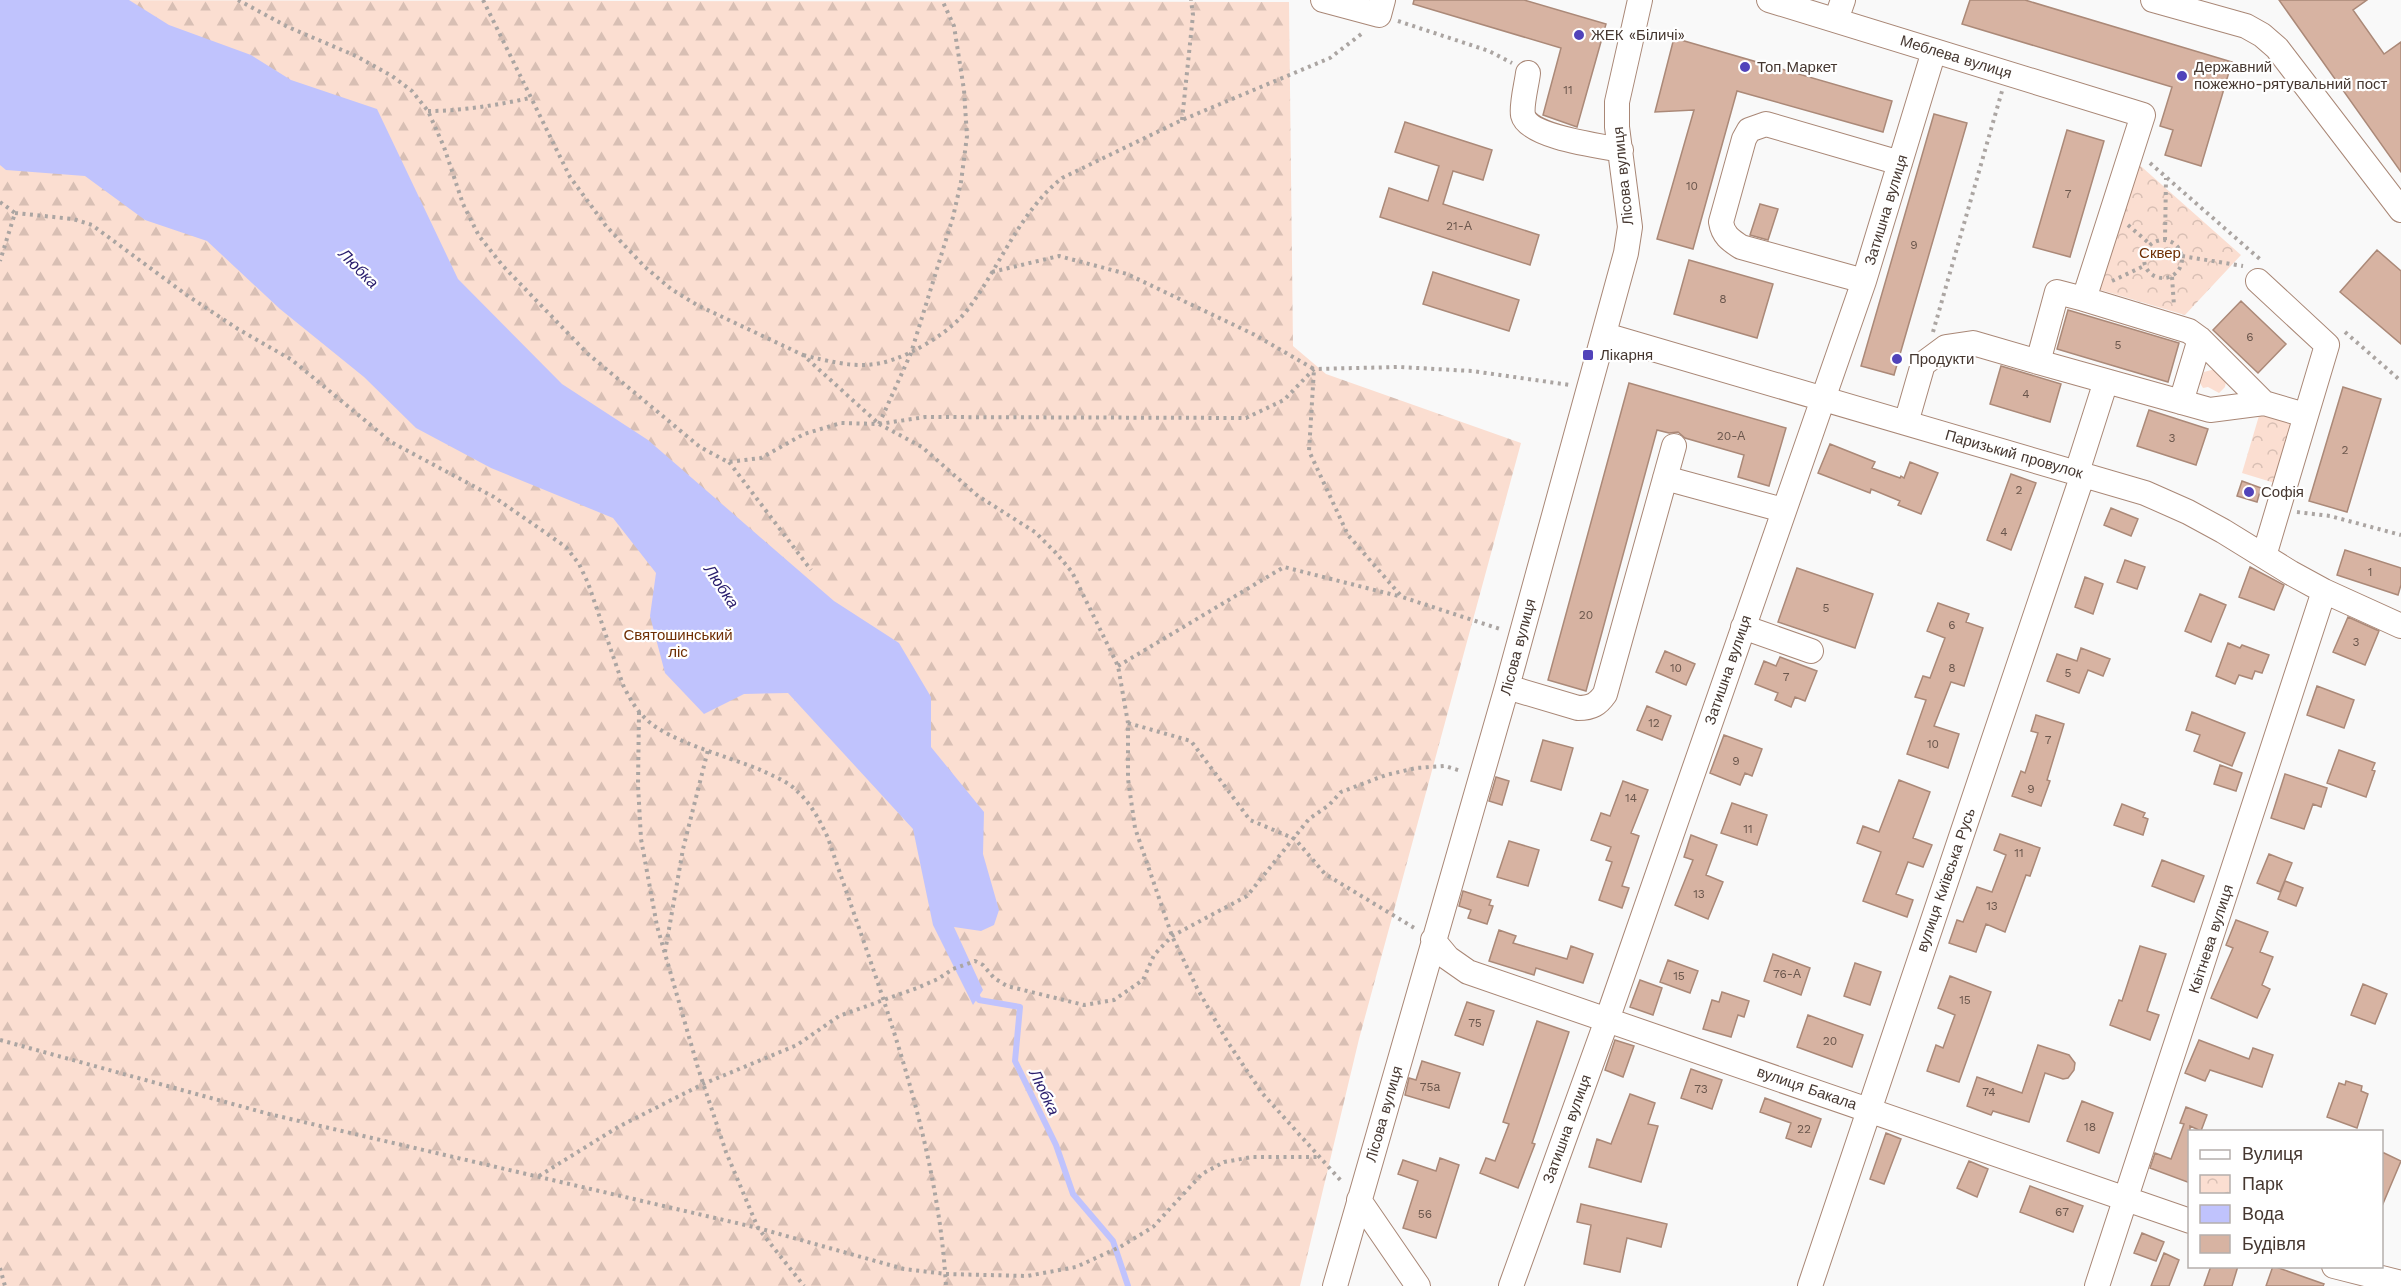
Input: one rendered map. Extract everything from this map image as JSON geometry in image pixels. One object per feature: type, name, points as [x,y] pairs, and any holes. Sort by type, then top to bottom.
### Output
[{"type":"street","points":[[1323,0],[1381,7]]},
{"type":"street","name":"Лісова вулиця","points":[[1335,1286],[1507,687],[1626,253],[1630,227],[1617,127],[1617,102],[1640,0]]},
{"type":"street","name":"Меблева вулиця","points":[[1769,0],[1840,10],[1934,51],[2143,115],[2085,296]]},
{"type":"street","points":[[2153,0],[2246,26],[2262,35],[2277,48],[2401,210]]},
{"type":"street","name":"Затишна вулиця","points":[[1511,1286],[1607,1020],[1821,399],[1864,281],[1934,51]]},
{"type":"street","points":[[1528,73],[1523,115],[1529,124],[1552,135],[1621,150]]},
{"type":"street","points":[[1864,281],[1741,246],[1730,240],[1722,231],[1721,222],[1744,139],[1749,130],[1766,124],[1900,164]]},
{"type":"street","points":[[2254,274],[2326,345],[2264,556]]},
{"type":"street","points":[[2038,362],[2057,292],[2085,296],[2175,326],[2199,339],[2264,403]]},
{"type":"street","name":"Паризький провулок","points":[[1605,335],[2145,494],[2188,512],[2324,591],[2401,626]]},
{"type":"street","points":[[2181,402],[2199,339]]},
{"type":"street","points":[[1906,423],[1923,364],[1946,347],[1973,343],[2210,410],[2264,403],[2305,415]]},
{"type":"street","name":"вулиця Київська Русь","points":[[1810,1286],[2080,473],[2106,381]]},
{"type":"street","points":[[1507,687],[1578,708],[1588,708],[1599,704],[1605,694],[1674,446]]},
{"type":"street","points":[[1665,478],[1783,510]]},
{"type":"street","name":"Квітнева вулиця","points":[[2097,1286],[2324,591]]},
{"type":"street","points":[[1743,627],[1812,651]]},
{"type":"street","name":"вулиця Бакала","points":[[1433,940],[1448,958],[1467,972],[2188,1220]]},
{"type":"street","points":[[1359,1200],[1418,1286]]},
{"type":"street","points":[[2344,1268],[2398,1279]]},
{"type":"path","points":[[238,0],[279,22],[356,56],[392,76],[412,91],[428,111],[444,147],[463,204],[478,236],[503,266],[588,354],[700,447],[728,462],[811,570]]},
{"type":"path","points":[[483,0],[570,177],[606,225],[645,267],[671,289],[697,305],[803,355],[835,363],[860,365],[886,363],[942,334],[970,306],[1030,209],[1062,178],[1182,120],[1330,58],[1361,35],[1381,7],[1489,51],[1528,73]]},
{"type":"path","points":[[879,424],[911,352],[953,217],[967,136],[960,58],[954,26],[942,0]]},
{"type":"path","points":[[1182,120],[1193,15],[1191,0]]},
{"type":"path","points":[[1923,364],[2007,72]]},
{"type":"path","points":[[428,111],[487,106],[530,98]]},
{"type":"path","points":[[2165,240],[2166,178]]},
{"type":"path","points":[[0,202],[15,213],[73,219],[92,225],[188,296],[238,329],[292,360],[391,442],[494,497],[566,547],[579,564],[588,583],[623,685],[646,719],[664,732],[780,779],[797,790],[815,811],[828,838],[908,1074],[926,1152],[946,1286]]},
{"type":"path","points":[[0,261],[15,213]]},
{"type":"path","points":[[2157,240],[2173,243],[2182,256],[2182,264],[2172,277],[2156,278],[2144,266],[2143,258],[2147,248],[2157,240]]},
{"type":"path","points":[[992,272],[1059,256],[1127,274],[1253,334],[1314,369],[1399,368],[1472,372],[1589,388]]},
{"type":"path","points":[[2182,256],[2254,274]]},
{"type":"path","points":[[2085,296],[2144,266]]},
{"type":"path","points":[[2172,277],[2175,326]]},
{"type":"path","points":[[803,355],[879,424],[922,447],[978,496],[1035,532],[1072,572],[1118,666],[1128,723],[1128,779],[1136,828],[1172,936],[1197,988],[1262,1093],[1359,1200]]},
{"type":"path","points":[[728,462],[761,458],[804,434],[841,423],[879,424],[926,417],[1246,418],[1284,400],[1314,369]]},
{"type":"path","points":[[1314,369],[1309,451],[1348,535],[1402,597]]},
{"type":"path","points":[[2277,510],[2330,516],[2401,535]]},
{"type":"path","points":[[1118,666],[1284,567],[1402,597],[1521,636]]},
{"type":"path","points":[[639,711],[638,785],[641,839],[652,903],[665,953],[703,1084],[726,1152],[758,1228],[804,1286]]},
{"type":"path","points":[[1128,723],[1191,741],[1250,820],[1295,839],[1326,874],[1433,940]]},
{"type":"path","points":[[665,953],[686,839],[708,750]]},
{"type":"path","points":[[538,1177],[618,1128],[703,1084],[797,1045],[839,1016],[938,979],[953,969],[975,961],[1007,986],[1084,1005],[1114,1000],[1143,980],[1154,955],[1172,936],[1247,896],[1309,819],[1329,806],[1341,792],[1386,775],[1416,768],[1445,766],[1462,772],[1482,773]]},
{"type":"path","points":[[0,1040],[269,1114],[758,1228],[904,1269],[946,1274],[1027,1276],[1076,1268],[1120,1247],[1153,1227],[1202,1174],[1224,1162],[1252,1157],[1321,1157]]},
{"type":"path","points":[[0,1268],[5,1286]]},
{"type":"green space","name":"Святошинський ліс","points":[[0,0],[1289,2],[1293,346],[1326,374],[1521,443],[1359,1039],[1300,1286],[0,1286]]},
{"type":"green space","name":"Сквер","points":[[2135,161],[2241,255],[2185,315],[2094,288]]},
{"type":"green space","points":[[2215,369],[2226,381],[2225,387],[2219,393],[2208,387],[2203,388],[2200,383],[2204,372]]},
{"type":"green space","points":[[2261,409],[2298,420],[2278,484],[2242,473]]},
{"type":"water","points":[[0,0],[129,0],[169,25],[251,55],[291,80],[377,109],[458,279],[562,384],[648,440],[834,601],[899,643],[931,697],[931,747],[984,812],[983,854],[999,910],[994,925],[981,931],[954,927],[983,990],[973,1005],[933,925],[913,829],[788,693],[744,694],[704,714],[665,673],[650,616],[656,573],[613,518],[491,468],[416,428],[364,377],[280,309],[207,241],[145,220],[85,176],[6,170],[0,165]]},
{"type":"building","points":[[1414,0],[1524,0],[1606,24],[1577,127],[1543,115],[1561,48],[1413,4]]},
{"type":"building","name":"Державний пожежно-рятувальний пост","points":[[1970,0],[2025,0],[2232,62],[2201,166],[2165,155],[2173,130],[2160,126],[2172,87],[1962,24]]},
{"type":"building","points":[[2279,0],[2367,0],[2353,10],[2384,54],[2401,42],[2401,172]]},
{"type":"building","points":[[1674,38],[1892,101],[1883,132],[1737,91],[1693,249],[1657,239],[1694,110],[1655,112]]},
{"type":"building","points":[[1934,114],[1967,123],[1894,375],[1861,366]]},
{"type":"building","points":[[1405,122],[1492,150],[1483,180],[1453,171],[1443,204],[1539,235],[1530,265],[1380,217],[1389,188],[1428,201],[1439,166],[1395,152]]},
{"type":"building","points":[[2067,130],[2104,141],[2070,257],[2033,247]]},
{"type":"building","points":[[1760,204],[1778,209],[1768,240],[1750,235]]},
{"type":"building","points":[[2377,250],[2401,271],[2401,344],[2340,292]]},
{"type":"building","points":[[1689,260],[1773,284],[1757,338],[1674,314]]},
{"type":"building","points":[[1433,272],[1519,300],[1509,331],[1423,304]]},
{"type":"building","points":[[2241,301],[2286,344],[2258,373],[2213,330]]},
{"type":"building","points":[[2068,310],[2179,343],[2168,382],[2057,349]]},
{"type":"building","points":[[2001,366],[2061,384],[2050,422],[1990,404]]},
{"type":"building","points":[[1629,383],[1786,428],[1769,486],[1738,477],[1744,455],[1685,438],[1678,432],[1669,433],[1657,430],[1586,691],[1548,680]]},
{"type":"building","points":[[2343,387],[2381,399],[2347,512],[2309,501]]},
{"type":"building","points":[[2149,410],[2208,429],[2196,465],[2137,446]]},
{"type":"building","points":[[1830,444],[1875,462],[1872,468],[1900,478],[1901,476],[1904,478],[1910,462],[1938,473],[1921,514],[1898,505],[1900,501],[1871,489],[1870,493],[1818,473]]},
{"type":"building","points":[[2011,474],[2036,483],[2011,550],[1987,540]]},
{"type":"building","name":"Софія","points":[[2242,481],[2261,488],[2257,502],[2237,496]]},
{"type":"building","points":[[2111,508],[2138,519],[2131,536],[2104,525]]},
{"type":"building","points":[[2345,550],[2401,568],[2401,585],[2398,595],[2337,575]]},
{"type":"building","points":[[2125,560],[2145,567],[2137,589],[2117,582]]},
{"type":"building","points":[[2250,567],[2284,585],[2274,610],[2239,597]]},
{"type":"building","points":[[1797,568],[1873,594],[1855,648],[1778,622]]},
{"type":"building","points":[[2085,577],[2103,584],[2093,614],[2075,607]]},
{"type":"building","points":[[2200,594],[2226,605],[2211,642],[2185,631]]},
{"type":"building","points":[[1938,603],[1969,614],[1966,622],[1983,628],[1964,686],[1951,682],[1934,726],[1959,734],[1948,768],[1907,754],[1926,700],[1915,697],[1923,676],[1930,678],[1945,638],[1927,631]]},
{"type":"building","points":[[2348,617],[2379,631],[2365,665],[2333,652]]},
{"type":"building","points":[[2228,643],[2240,648],[2242,645],[2269,655],[2262,673],[2255,671],[2252,679],[2239,675],[2235,684],[2216,676]]},
{"type":"building","points":[[2081,648],[2110,659],[2103,676],[2088,670],[2079,693],[2047,681],[2057,654],[2077,661]]},
{"type":"building","points":[[1665,651],[1695,664],[1686,685],[1656,672]]},
{"type":"building","points":[[1780,657],[1817,671],[1805,701],[1795,697],[1791,707],[1775,700],[1778,693],[1755,684],[1764,661],[1776,666]]},
{"type":"building","points":[[2317,686],[2354,700],[2344,728],[2307,715]]},
{"type":"building","points":[[1647,706],[1671,716],[1662,740],[1637,730]]},
{"type":"building","points":[[2192,712],[2245,733],[2232,766],[2194,751],[2200,735],[2186,730]]},
{"type":"building","points":[[2036,715],[2064,724],[2047,780],[2050,781],[2041,806],[2012,796],[2021,771],[2025,773],[2038,733],[2031,731]]},
{"type":"building","points":[[1724,735],[1762,749],[1752,776],[1745,773],[1740,785],[1710,773]]},
{"type":"building","points":[[1543,740],[1573,748],[1561,790],[1531,781]]},
{"type":"building","points":[[2339,750],[2375,763],[2372,770],[2375,771],[2366,797],[2327,783]]},
{"type":"building","points":[[2220,765],[2242,773],[2236,791],[2214,784]]},
{"type":"building","points":[[2285,774],[2327,788],[2321,807],[2313,804],[2304,829],[2271,818]]},
{"type":"building","points":[[1496,777],[1509,781],[1502,805],[1489,801]]},
{"type":"building","points":[[1899,780],[1930,792],[1913,838],[1932,845],[1923,867],[1908,862],[1896,894],[1913,900],[1907,917],[1863,901],[1881,852],[1857,843],[1863,826],[1879,832]]},
{"type":"building","points":[[1623,781],[1648,790],[1631,833],[1639,836],[1622,886],[1629,888],[1622,908],[1599,900],[1612,862],[1606,860],[1611,847],[1591,840],[1601,813],[1610,816]]},
{"type":"building","points":[[1732,803],[1767,815],[1757,845],[1721,833]]},
{"type":"building","points":[[2122,804],[2145,813],[2143,817],[2148,819],[2143,835],[2114,825]]},
{"type":"building","points":[[2000,834],[2040,848],[2030,876],[2026,875],[2005,932],[1986,924],[1976,952],[1949,943],[1957,920],[1963,922],[1977,887],[1992,892],[2006,855],[1994,850]]},
{"type":"building","points":[[1691,835],[1717,845],[1706,875],[1723,882],[1708,919],[1675,905],[1693,860],[1684,857]]},
{"type":"building","points":[[1509,841],[1539,850],[1528,886],[1497,877]]},
{"type":"building","points":[[2269,854],[2292,863],[2280,892],[2257,883]]},
{"type":"building","points":[[2162,860],[2204,876],[2194,902],[2152,886]]},
{"type":"building","points":[[2285,881],[2303,888],[2296,906],[2278,899]]},
{"type":"building","points":[[1463,891],[1491,900],[1489,905],[1493,906],[1487,924],[1468,918],[1471,910],[1459,906]]},
{"type":"building","points":[[2236,920],[2268,932],[2260,952],[2273,957],[2262,985],[2270,989],[2257,1018],[2211,998],[2233,948],[2226,945]]},
{"type":"building","points":[[1499,930],[1516,936],[1513,943],[1567,959],[1571,946],[1593,954],[1583,983],[1536,968],[1534,975],[1489,961]]},
{"type":"building","points":[[2140,946],[2166,954],[2147,1011],[2159,1015],[2150,1040],[2110,1025],[2119,1000],[2122,1001]]},
{"type":"building","points":[[1773,954],[1810,968],[1801,995],[1764,981]]},
{"type":"building","points":[[1668,960],[1698,971],[1690,993],[1660,982]]},
{"type":"building","points":[[1855,963],[1881,972],[1870,1005],[1844,996]]},
{"type":"building","points":[[1950,976],[1991,992],[1959,1082],[1927,1071],[1936,1045],[1943,1048],[1955,1015],[1938,1008]]},
{"type":"building","points":[[1640,980],[1662,988],[1653,1015],[1630,1007]]},
{"type":"building","points":[[2363,984],[2387,994],[2375,1024],[2351,1015]]},
{"type":"building","points":[[1722,992],[1749,1001],[1744,1017],[1738,1015],[1731,1037],[1703,1029],[1712,1000],[1719,1002]]},
{"type":"building","points":[[1467,1002],[1494,1011],[1483,1045],[1455,1035]]},
{"type":"building","points":[[1808,1015],[1863,1035],[1852,1067],[1797,1047]]},
{"type":"building","points":[[1537,1021],[1569,1032],[1532,1143],[1535,1144],[1518,1188],[1480,1173],[1486,1158],[1495,1161],[1509,1124],[1503,1122]]},
{"type":"building","points":[[1615,1040],[1634,1046],[1623,1077],[1605,1070]]},
{"type":"building","points":[[2199,1040],[2249,1059],[2253,1048],[2273,1055],[2262,1087],[2210,1070],[2205,1081],[2185,1073]]},
{"type":"building","points":[[2038,1045],[2069,1055],[2075,1063],[2074,1070],[2068,1078],[2063,1079],[2045,1073],[2029,1122],[1993,1111],[1991,1115],[1967,1106],[1977,1077],[2022,1093]]},
{"type":"building","points":[[1422,1061],[1460,1073],[1449,1108],[1405,1095],[1409,1078],[1416,1080]]},
{"type":"building","points":[[1691,1069],[1722,1080],[1712,1109],[1681,1098]]},
{"type":"building","points":[[2346,1081],[2362,1086],[2361,1091],[2368,1094],[2357,1128],[2327,1117],[2339,1083],[2345,1085]]},
{"type":"building","points":[[1630,1094],[1655,1103],[1648,1124],[1658,1126],[1641,1182],[1589,1167],[1597,1139],[1611,1144]]},
{"type":"building","points":[[1765,1098],[1821,1119],[1811,1147],[1786,1138],[1791,1123],[1760,1112]]},
{"type":"building","points":[[2082,1101],[2113,1113],[2099,1153],[2067,1141]]},
{"type":"building","points":[[2186,1107],[2207,1115],[2201,1130],[2190,1126],[2188,1130],[2188,1182],[2150,1168],[2155,1153],[2171,1159],[2184,1124],[2180,1123]]},
{"type":"building","points":[[1886,1133],[1901,1139],[1884,1184],[1870,1179]]},
{"type":"building","points":[[2383,1152],[2401,1161],[2383,1204]]},
{"type":"building","points":[[1440,1158],[1459,1165],[1436,1238],[1403,1228],[1418,1181],[1398,1174],[1403,1160],[1436,1171]]},
{"type":"building","points":[[1969,1161],[1988,1169],[1977,1197],[1957,1188]]},
{"type":"building","points":[[2030,1186],[2083,1206],[2073,1232],[2020,1212]]},
{"type":"building","points":[[1581,1204],[1667,1224],[1661,1247],[1627,1238],[1620,1272],[1584,1264],[1591,1225],[1577,1222]]},
{"type":"building","points":[[2142,1233],[2164,1242],[2156,1261],[2134,1253]]},
{"type":"building","points":[[2164,1253],[2179,1260],[2169,1286],[2151,1286]]},
{"type":"building","points":[[2210,1268],[2237,1268],[2232,1286],[2204,1286]]},
{"type":"building","points":[[2272,1268],[2279,1268],[2324,1284],[2323,1286],[2266,1286]]},
{"type":"waterway","name":"Любка","points":[[975,992],[979,1000],[1020,1007],[1015,1061],[1056,1145],[1073,1194],[1113,1241],[1128,1286]]},
{"type":"place","name":"ЖЕК «Біличі»","points":[[1579,35]]},
{"type":"place","name":"Топ Маркет","points":[[1745,67]]},
{"type":"place","name":"Державний пожежно-рятувальний пост","points":[[2182,76]]},
{"type":"place","name":"Лікарня","points":[[1588,355]]},
{"type":"place","name":"Продукти","points":[[1897,359]]},
{"type":"place","name":"Софія","points":[[2249,492]]}]
